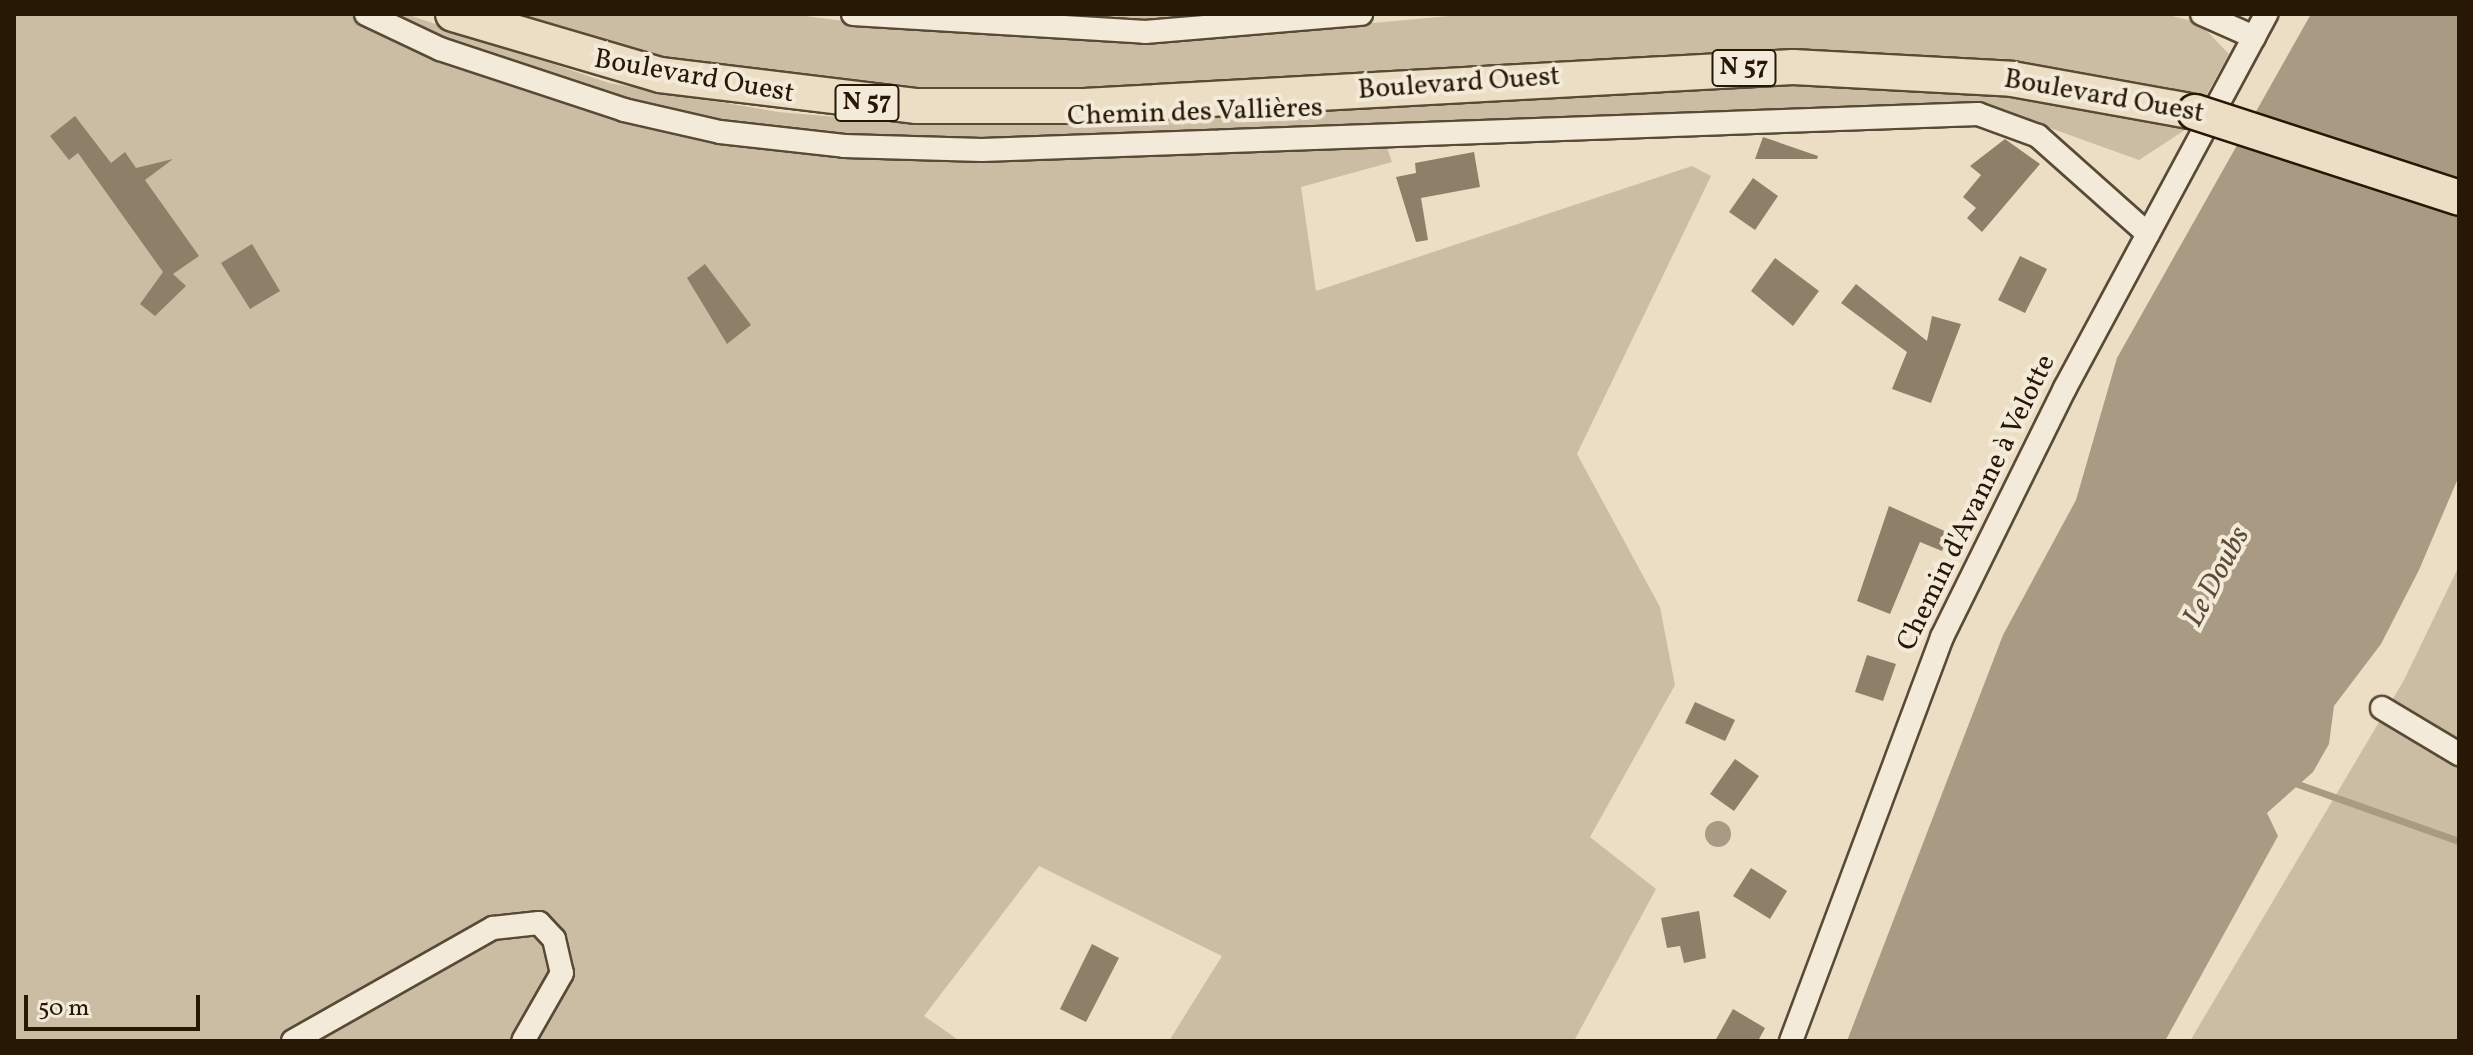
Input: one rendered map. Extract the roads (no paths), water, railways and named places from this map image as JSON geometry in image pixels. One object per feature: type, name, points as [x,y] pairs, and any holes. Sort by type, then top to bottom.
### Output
[{"type":"main road","name":"Boulevard Ouest","points":[[453,14],[660,75],[884,104],[1084,106],[1816,67],[2012,79],[2195,112],[2459,198]]},
{"type":"street","name":"Chemin des Vallières","points":[[366,14],[440,49],[624,110],[720,132],[844,146],[997,149],[1978,114],[2038,136],[2148,234]]},
{"type":"street","points":[[853,14],[1145,32],[1361,14]]},
{"type":"street","points":[[2202,14],[2254,37]]},
{"type":"street","name":"Chemin d'Avanne à Velotte","points":[[1791,1041],[1942,637],[2148,234],[2266,14]]},
{"type":"street","points":[[2382,708],[2459,754]]},
{"type":"street","points":[[293,1041],[493,928],[539,923],[554,939],[562,973],[523,1041]]},
{"type":"water","name":"Le Doubs","points":[[2311,14],[2459,14],[2459,476],[2419,570],[2381,644],[2334,706],[2329,744],[2313,772],[2267,813],[2278,836],[2165,1041],[1847,1041],[2003,635],[2076,500],[2117,358]]},
{"type":"water","points":[[1718,821],[1727,825],[1731,834],[1727,843],[1718,847],[1709,843],[1705,834],[1709,825]]},
{"type":"waterway","points":[[2292,782],[2459,841]]}]
